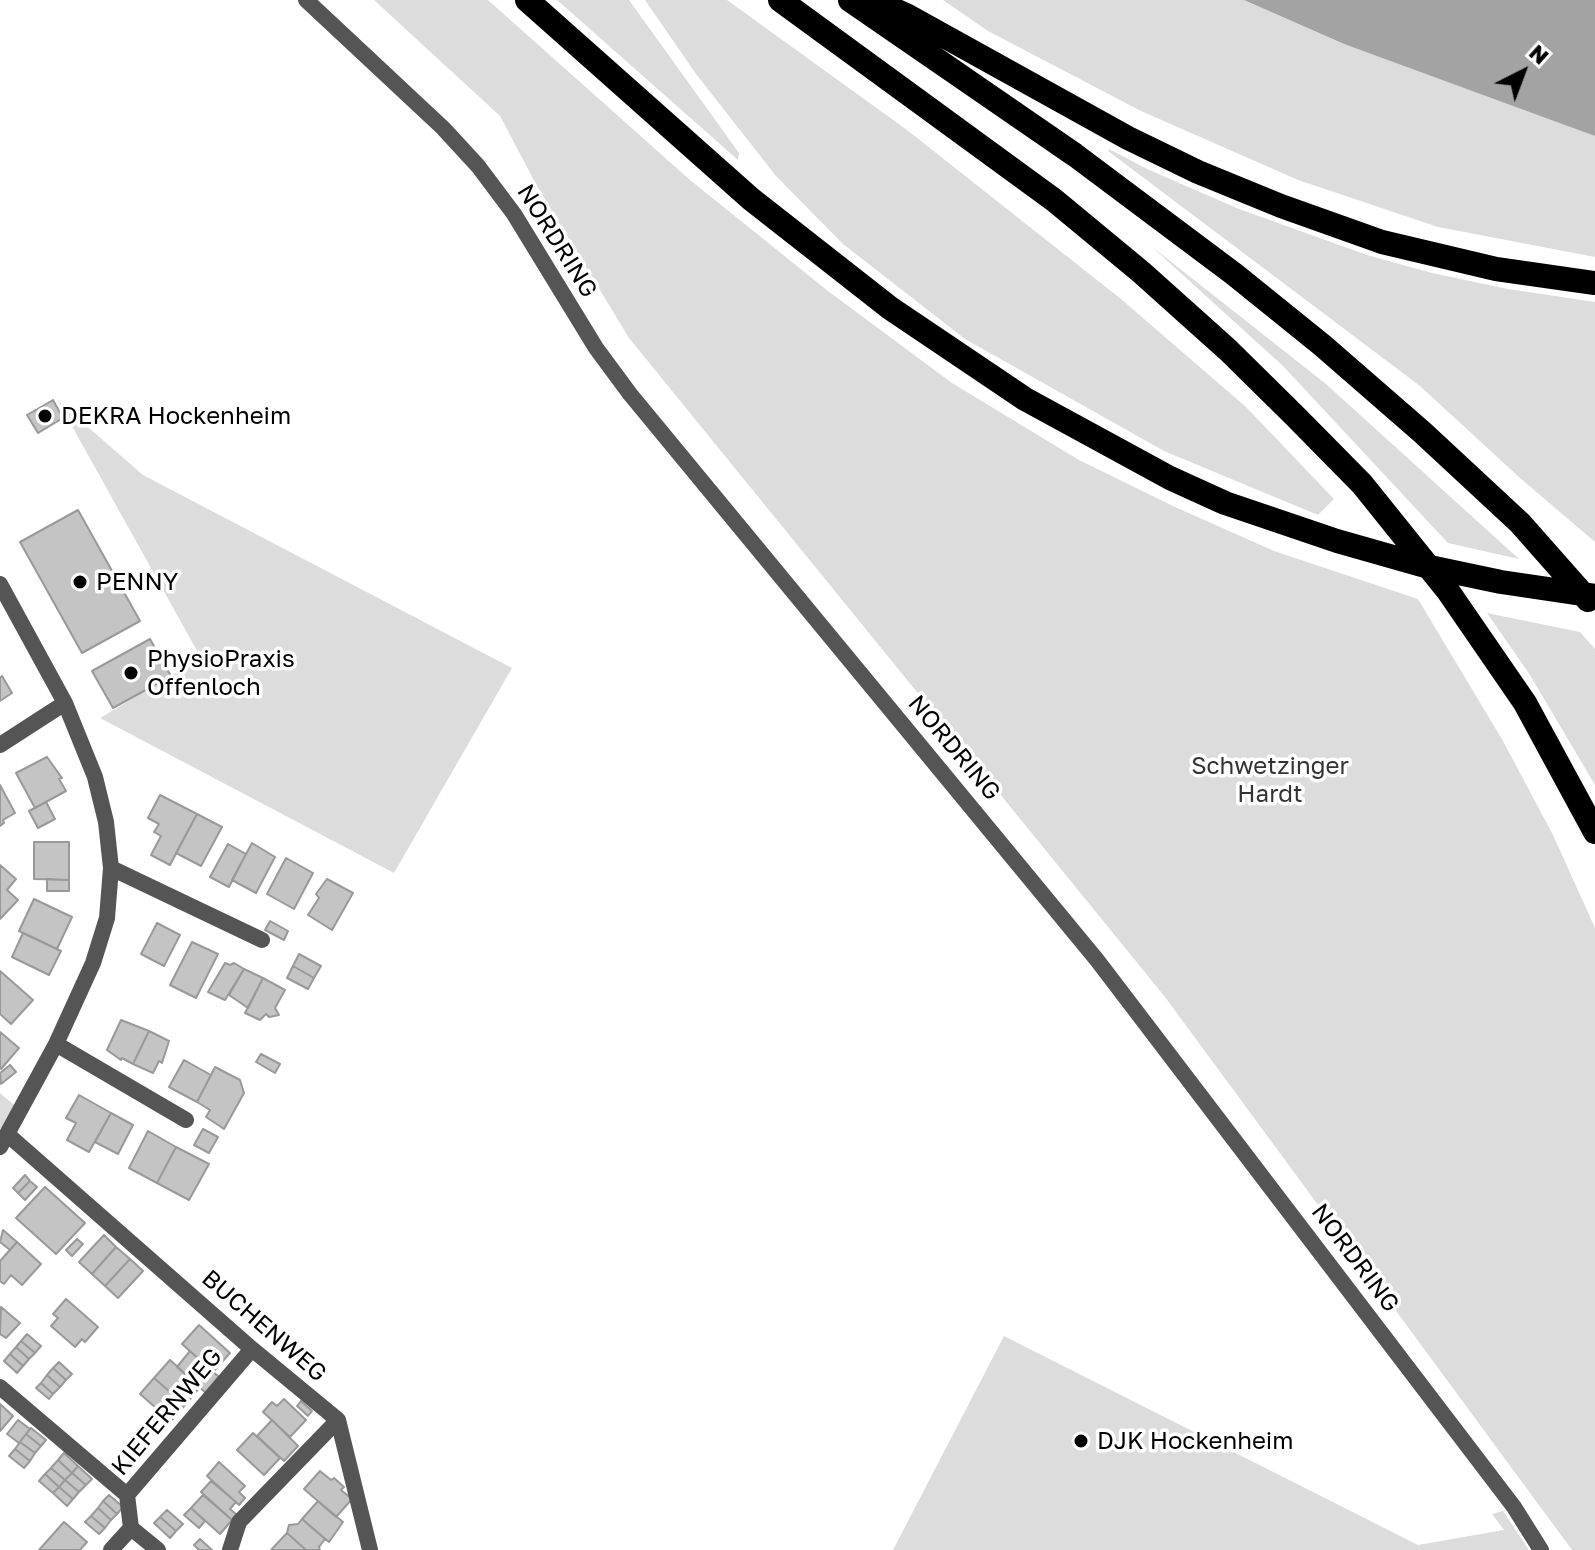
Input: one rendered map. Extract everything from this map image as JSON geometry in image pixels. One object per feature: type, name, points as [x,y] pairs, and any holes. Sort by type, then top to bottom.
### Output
[{"type":"highway","points":[[527,0],[740,189],[890,308],[1025,399],[1142,463],[1225,503],[1337,541],[1425,566],[1501,582],[1595,596]]},
{"type":"highway","points":[[780,0],[1054,200],[1185,311],[1307,427],[1362,484],[1457,603],[1525,703],[1595,832]]},
{"type":"highway","points":[[850,0],[1075,155],[1311,336],[1422,432],[1520,523],[1595,607]]},
{"type":"highway","points":[[873,0],[908,16],[1128,138],[1198,172],[1281,206],[1382,242],[1496,269],[1595,283]]},
{"type":"street","name":"NORDRING","points":[[306,0],[443,128],[478,166],[514,214],[621,383],[1088,949],[1514,1507],[1541,1550]]},
{"type":"street","points":[[0,584],[65,703],[95,777],[106,822],[111,868],[107,918],[93,963],[56,1044],[3,1141]]},
{"type":"street","points":[[0,745],[65,703]]},
{"type":"street","points":[[111,868],[262,940]]},
{"type":"street","points":[[56,1044],[186,1120]]},
{"type":"street","name":"BUCHENWEG","points":[[3,1141],[160,1267],[338,1420]]},
{"type":"street","name":"KIEFERNWEG","points":[[131,1528],[127,1495],[252,1349]]},
{"type":"street","points":[[0,1387],[127,1495]]},
{"type":"street","points":[[230,1550],[239,1522],[338,1420]]},
{"type":"street","points":[[338,1420],[370,1550]]},
{"type":"street","points":[[111,1550],[131,1528],[158,1550]]},
{"type":"green space","name":"Schwetzinger Hardt","points":[[374,0],[488,0],[690,180],[828,291],[952,383],[1079,460],[1175,507],[1274,551],[1418,599],[1503,741],[1553,835],[1595,928],[1595,1550],[1572,1550],[1165,997],[629,338],[537,186],[500,116]]},
{"type":"green space","points":[[557,0],[629,0],[739,153],[738,160]]},
{"type":"green space","points":[[645,0],[727,0],[907,130],[1121,299],[1246,407],[1334,499],[1318,515],[1164,451],[965,339],[843,244],[776,176],[696,74]]},
{"type":"green space","points":[[943,0],[1244,0],[1344,44],[1595,136],[1595,257],[1438,227],[1298,180],[1141,111],[988,31]]},
{"type":"green space","points":[[1109,149],[1239,209],[1367,255],[1508,289],[1595,302],[1595,542],[1420,386]]},
{"type":"green space","points":[[1151,246],[1326,384],[1519,559],[1448,543],[1283,366]]},
{"type":"green space","points":[[58,401],[143,475],[512,668],[394,873],[100,718],[201,658]]},
{"type":"green space","points":[[1487,613],[1580,632],[1595,649],[1595,785],[1530,675]]},
{"type":"green space","points":[[0,1093],[20,1110],[7,1134],[0,1128]]},
{"type":"green space","name":"DJK Hockenheim","points":[[1004,1336],[1418,1545],[1504,1530],[1492,1514],[1503,1511],[1529,1550],[893,1550]]},
{"type":"shaded area","points":[[1244,0],[1595,0],[1595,136],[1344,44]]},
{"type":"building","name":"DEKRA Hockenheim","points":[[53,400],[63,418],[38,433],[27,415]]},
{"type":"building","name":"PENNY","points":[[78,510],[140,621],[82,653],[20,542]]},
{"type":"building","name":"PhysioPraxis Offenloch","points":[[150,639],[171,676],[113,708],[92,671]]},
{"type":"building","points":[[2,676],[12,693],[0,701],[0,678]]},
{"type":"building","points":[[47,757],[62,778],[59,779],[66,791],[35,808],[16,773]]},
{"type":"building","points":[[0,785],[15,813],[3,820],[0,826]]},
{"type":"building","points":[[160,795],[197,814],[170,865],[151,855],[161,836],[154,832],[159,824],[148,818]]},
{"type":"building","points":[[46,802],[55,819],[38,828],[29,811]]},
{"type":"building","points":[[197,814],[222,827],[201,866],[176,853]]},
{"type":"building","points":[[34,842],[69,842],[69,880],[34,879]]},
{"type":"building","points":[[252,843],[275,857],[256,893],[232,880]]},
{"type":"building","points":[[228,844],[246,854],[229,887],[210,877]]},
{"type":"building","points":[[286,858],[313,873],[294,909],[267,894]]},
{"type":"building","points":[[0,865],[16,879],[7,890],[18,900],[0,919]]},
{"type":"building","points":[[47,879],[69,880],[69,891],[47,891]]},
{"type":"building","points":[[327,879],[353,893],[332,930],[308,915],[319,898],[316,894]]},
{"type":"building","points":[[34,899],[72,917],[57,949],[19,931]]},
{"type":"building","points":[[270,921],[288,931],[284,940],[265,930]]},
{"type":"building","points":[[157,923],[180,935],[164,966],[141,954]]},
{"type":"building","points":[[23,933],[61,951],[49,975],[12,957]]},
{"type":"building","points":[[192,942],[218,954],[196,998],[170,985]]},
{"type":"building","points":[[299,954],[321,966],[314,978],[293,966]]},
{"type":"building","points":[[225,963],[234,963],[244,969],[225,1000],[208,992]]},
{"type":"building","points":[[293,966],[314,978],[308,989],[287,978]]},
{"type":"building","points":[[244,969],[263,978],[248,1008],[229,995]]},
{"type":"building","points":[[0,971],[33,1000],[11,1024],[0,1014]]},
{"type":"building","points":[[263,978],[285,990],[275,1008],[279,1015],[269,1017],[266,1014],[260,1020],[245,1013]]},
{"type":"building","points":[[121,1020],[149,1031],[133,1064],[107,1050]]},
{"type":"building","points":[[149,1031],[169,1041],[162,1063],[159,1061],[153,1073],[133,1064]]},
{"type":"building","points":[[0,1032],[19,1048],[1,1069],[0,1068]]},
{"type":"building","points":[[261,1054],[280,1064],[275,1073],[256,1062]]},
{"type":"building","points":[[184,1060],[211,1075],[197,1102],[169,1087]]},
{"type":"building","points":[[10,1065],[16,1072],[1,1084],[0,1073]]},
{"type":"building","points":[[215,1067],[240,1080],[244,1093],[224,1129],[206,1117],[210,1110],[197,1102]]},
{"type":"building","points":[[79,1095],[111,1113],[89,1152],[67,1140],[76,1123],[66,1118]]},
{"type":"building","points":[[111,1113],[133,1125],[118,1154],[95,1142]]},
{"type":"building","points":[[203,1129],[218,1137],[209,1153],[194,1145]]},
{"type":"building","points":[[148,1131],[176,1147],[157,1183],[129,1168]]},
{"type":"building","points":[[176,1147],[209,1164],[189,1200],[157,1183]]},
{"type":"building","points":[[25,1175],[30,1181],[18,1193],[13,1188]]},
{"type":"building","points":[[30,1181],[37,1187],[25,1200],[18,1193]]},
{"type":"building","points":[[45,1187],[85,1223],[56,1254],[16,1218]]},
{"type":"building","points":[[3,1230],[17,1242],[10,1250],[0,1242]]},
{"type":"building","points":[[104,1235],[116,1247],[92,1274],[79,1262]]},
{"type":"building","points":[[77,1239],[83,1244],[72,1256],[66,1250]]},
{"type":"building","points":[[17,1242],[41,1264],[22,1285],[11,1275],[4,1284],[0,1281],[0,1261]]},
{"type":"building","points":[[116,1247],[130,1259],[105,1286],[92,1274]]},
{"type":"building","points":[[130,1259],[143,1271],[118,1298],[105,1286]]},
{"type":"building","points":[[66,1299],[98,1327],[85,1342],[82,1339],[75,1347],[51,1326],[58,1318],[53,1314]]},
{"type":"building","points":[[1,1307],[20,1323],[6,1338],[0,1334]]},
{"type":"building","points":[[199,1325],[230,1353],[213,1372],[182,1344]]},
{"type":"building","points":[[27,1334],[41,1346],[35,1353],[21,1341]]},
{"type":"building","points":[[21,1341],[35,1353],[29,1359],[16,1347]]},
{"type":"building","points":[[16,1347],[29,1359],[23,1366],[10,1354]]},
{"type":"building","points":[[190,1351],[220,1378],[206,1393],[177,1367]]},
{"type":"building","points":[[10,1354],[23,1366],[17,1373],[4,1361]]},
{"type":"building","points":[[170,1360],[200,1387],[185,1405],[154,1378]]},
{"type":"building","points":[[59,1362],[72,1374],[66,1380],[53,1368]]},
{"type":"building","points":[[53,1368],[66,1380],[60,1387],[47,1375]]},
{"type":"building","points":[[47,1375],[60,1387],[53,1394],[41,1383]]},
{"type":"building","points":[[154,1378],[185,1405],[171,1421],[140,1394]]},
{"type":"building","points":[[41,1383],[53,1394],[49,1399],[36,1388]]},
{"type":"building","points":[[284,1399],[306,1420],[290,1437],[263,1412],[272,1402],[277,1406]]},
{"type":"building","points":[[301,1401],[312,1411],[308,1416],[297,1406]]},
{"type":"building","points":[[0,1404],[13,1416],[0,1431]]},
{"type":"building","points":[[18,1420],[30,1429],[19,1443],[7,1434]]},
{"type":"building","points":[[272,1420],[298,1446],[284,1461],[257,1436]]},
{"type":"building","points":[[31,1428],[46,1440],[41,1446],[26,1434]]},
{"type":"building","points":[[253,1433],[280,1458],[264,1475],[237,1450]]},
{"type":"building","points":[[26,1434],[41,1446],[35,1453],[20,1442]]},
{"type":"building","points":[[20,1442],[35,1453],[30,1461],[15,1449]]},
{"type":"building","points":[[15,1449],[30,1461],[24,1468],[9,1456]]},
{"type":"building","points":[[64,1453],[78,1466],[72,1473],[58,1460]]},
{"type":"building","points":[[58,1460],[72,1473],[65,1480],[51,1468]]},
{"type":"building","points":[[219,1462],[245,1486],[239,1492],[245,1498],[239,1505],[207,1476]]},
{"type":"building","points":[[78,1466],[92,1479],[86,1485],[72,1473]]},
{"type":"building","points":[[51,1468],[65,1480],[59,1487],[45,1474]]},
{"type":"building","points":[[320,1471],[331,1480],[334,1478],[344,1487],[341,1490],[352,1499],[336,1517],[304,1489]]},
{"type":"building","points":[[72,1473],[86,1485],[79,1492],[65,1480]]},
{"type":"building","points":[[45,1474],[59,1487],[53,1493],[39,1481]]},
{"type":"building","points":[[65,1480],[79,1492],[73,1499],[59,1487]]},
{"type":"building","points":[[211,1481],[236,1502],[230,1509],[237,1515],[232,1520],[201,1492]]},
{"type":"building","points":[[59,1487],[73,1499],[67,1506],[53,1493]]},
{"type":"building","points":[[109,1495],[123,1507],[117,1514],[103,1501]]},
{"type":"building","points":[[203,1495],[232,1520],[220,1534],[191,1508]]},
{"type":"building","points":[[103,1501],[117,1514],[111,1520],[98,1508]]},
{"type":"building","points":[[318,1501],[343,1522],[329,1542],[302,1519]]},
{"type":"building","points":[[98,1508],[111,1520],[105,1528],[91,1516]]},
{"type":"building","points":[[191,1508],[205,1521],[199,1528],[184,1515]]},
{"type":"building","points":[[167,1510],[183,1524],[176,1531],[160,1517]]},
{"type":"building","points":[[91,1516],[105,1528],[99,1534],[85,1522]]},
{"type":"building","points":[[160,1517],[176,1531],[170,1538],[154,1523]]},
{"type":"building","points":[[302,1519],[325,1539],[320,1550],[306,1550],[287,1533],[289,1525],[298,1524]]},
{"type":"building","points":[[64,1522],[87,1542],[80,1550],[39,1550]]},
{"type":"building","points":[[287,1533],[306,1550],[271,1550]]},
{"type":"building","points":[[200,1539],[212,1550],[199,1550],[194,1545]]},
{"type":"place","name":"DEKRA Hockenheim","points":[[45,416]]},
{"type":"place","name":"PENNY","points":[[80,582]]},
{"type":"place","name":"PhysioPraxis Offenloch","points":[[131,673]]},
{"type":"place","name":"DJK Hockenheim","points":[[1081,1441]]}]
